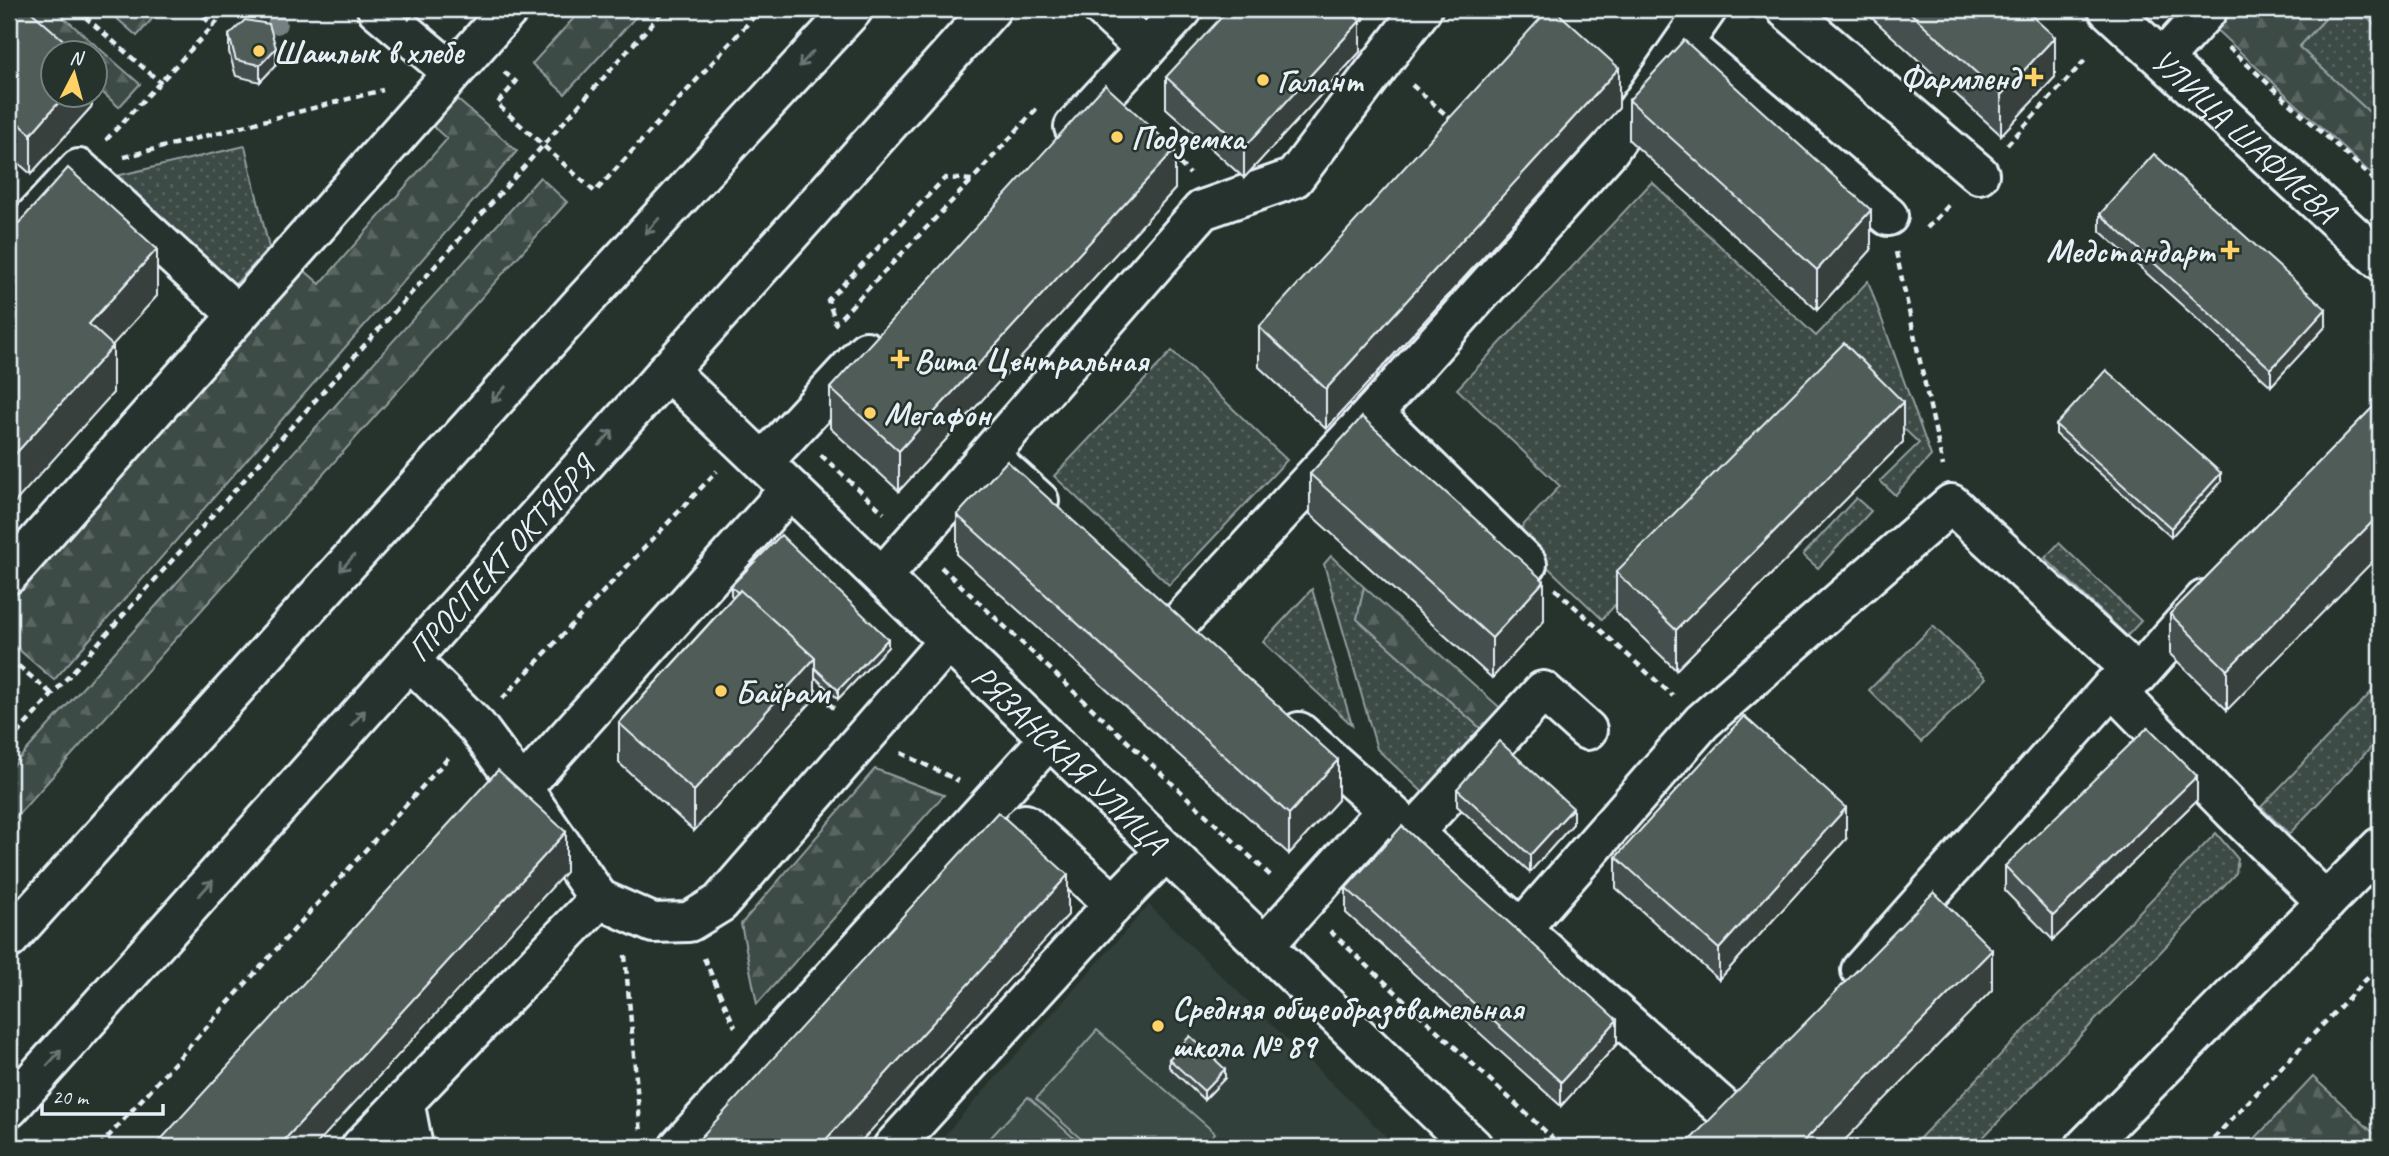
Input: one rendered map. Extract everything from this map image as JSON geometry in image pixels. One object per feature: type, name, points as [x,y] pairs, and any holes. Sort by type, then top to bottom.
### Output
[{"type":"main road","points":[[377,9],[463,60]]},
{"type":"main road","points":[[9,574],[509,9]]},
{"type":"main road","points":[[9,939],[583,302],[853,9]]},
{"type":"main road","name":"ПРОСПЕКТ ОКТЯБРЯ","points":[[9,1108],[991,9]]},
{"type":"main road","points":[[1103,9],[1146,49]]},
{"type":"main road","points":[[1050,153],[1183,9]]},
{"type":"main road","points":[[882,577],[1202,210],[1294,178],[1422,9]]},
{"type":"main road","points":[[1148,597],[1188,633],[1373,413],[1610,149],[1707,9]]},
{"type":"main road","points":[[1786,9],[1979,174]]},
{"type":"main road","name":"УЛИЦА ШАФИЕВА","points":[[2108,9],[2380,260]]},
{"type":"main road","points":[[2163,59],[2203,14]]},
{"type":"main road","points":[[1683,43],[1888,216]]},
{"type":"main road","points":[[9,244],[79,169],[237,314]]},
{"type":"main road","points":[[753,453],[793,429],[888,327]]},
{"type":"main road","name":"РЯЗАНСКАЯ УЛИЦА","points":[[667,370],[1473,1147]]},
{"type":"main road","points":[[1373,413],[1527,564]]},
{"type":"main road","points":[[989,456],[1068,526]]},
{"type":"main road","points":[[523,788],[790,489]]},
{"type":"main road","points":[[1521,929],[1702,722],[1951,504],[2125,681],[2233,811],[2326,902]]},
{"type":"main road","points":[[1843,991],[2125,681],[2229,571]]},
{"type":"main road","points":[[410,660],[477,727],[610,904],[653,923],[689,922],[720,903],[948,641]]},
{"type":"main road","points":[[1264,946],[1302,905],[1400,821],[1543,691],[1587,730]]},
{"type":"main road","points":[[1272,708],[1732,1116]]},
{"type":"main road","points":[[679,1147],[1049,739]]},
{"type":"main road","points":[[1025,824],[1114,904]]},
{"type":"main road","points":[[2085,1147],[2380,846]]},
{"type":"main road","points":[[893,1147],[1114,904],[1166,851]]},
{"type":"main road","points":[[360,1147],[404,1101],[610,904]]},
{"type":"main road","points":[[404,1101],[412,1147]]},
{"type":"path","points":[[76,9],[161,83]]},
{"type":"path","points":[[194,9],[214,26]]},
{"type":"path","points":[[79,169],[229,9]]},
{"type":"path","points":[[9,743],[665,9]]},
{"type":"path","points":[[463,60],[516,82],[496,104],[595,192],[761,9]]},
{"type":"path","points":[[2203,14],[2380,185]]},
{"type":"path","points":[[1383,59],[1462,130]]},
{"type":"path","points":[[79,169],[385,89]]},
{"type":"path","points":[[1164,148],[1220,204]]},
{"type":"path","points":[[828,300],[945,178]]},
{"type":"path","points":[[836,323],[972,180]]},
{"type":"path","points":[[1888,216],[1951,504]]},
{"type":"path","points":[[793,429],[1562,1147]]},
{"type":"path","points":[[99,1147],[477,727],[753,453]]},
{"type":"path","points":[[1527,564],[1702,722]]},
{"type":"path","points":[[9,658],[52,694]]},
{"type":"path","points":[[610,904],[642,1147]]},
{"type":"path","points":[[689,922],[752,1067]]},
{"type":"path","points":[[2205,1147],[2380,965]]},
{"type":"shaded area","name":"Средняя общеобразовательная школа № 89","points":[[1149,905],[1397,1147],[934,1147]]},
{"type":"green space","points":[[9,9],[54,9],[87,38],[41,38]]},
{"type":"green space","points":[[106,9],[161,9],[137,36]]},
{"type":"green space","points":[[582,9],[643,9],[565,94],[532,64]]},
{"type":"green space","points":[[2225,9],[2334,9],[2299,47],[2380,122],[2380,182],[2210,24]]},
{"type":"green space","points":[[2334,9],[2358,9],[2380,30],[2380,122],[2299,47]]},
{"type":"green space","points":[[108,56],[140,84],[119,107],[108,97]]},
{"type":"green space","points":[[451,94],[517,151],[54,680],[9,641],[9,595],[298,265],[320,284],[447,139],[427,121]]},
{"type":"green space","points":[[245,146],[269,248],[227,293],[103,179]]},
{"type":"green space","points":[[540,177],[567,202],[9,825],[9,770]]},
{"type":"green space","points":[[1652,182],[1816,336],[1868,281],[1931,456],[1895,495],[1880,481],[1919,443],[1839,367],[1602,619],[1514,535],[1560,486],[1457,389]]},
{"type":"green space","points":[[1172,351],[1287,460],[1169,585],[1054,476]]},
{"type":"green space","points":[[1856,498],[1871,511],[1818,568],[1803,555]]},
{"type":"green space","points":[[2059,543],[2141,621],[2127,636],[2045,558]]},
{"type":"green space","points":[[1331,556],[1364,587],[1357,619],[1487,734],[1431,800],[1377,749],[1324,564]]},
{"type":"green space","points":[[1364,587],[1506,713],[1487,734],[1357,619]]},
{"type":"green space","points":[[1312,589],[1352,725],[1263,642]]},
{"type":"green space","points":[[1933,626],[1986,678],[1921,742],[1869,690]]},
{"type":"green space","points":[[2380,683],[2380,738],[2289,834],[2261,807]]},
{"type":"green space","points":[[875,769],[944,795],[757,1004],[741,924]]},
{"type":"green space","points":[[2216,833],[2238,859],[2236,873],[1974,1147],[1911,1147]]},
{"type":"green space","points":[[1097,1030],[1215,1133],[1202,1147],[1090,1147],[1036,1099]]},
{"type":"green space","points":[[2313,1077],[2380,1139],[2380,1147],[2247,1147]]},
{"type":"green space","points":[[1028,1097],[1084,1147],[982,1147]]},
{"type":"building","points":[[9,9],[28,9],[61,38],[38,38],[38,108],[54,108],[31,134],[9,115]]},
{"type":"building","name":"Галант","points":[[1229,9],[1346,9],[1360,21],[1244,148],[1166,77]]},
{"type":"building","points":[[1549,9],[1554,9],[1619,68],[1326,389],[1259,327]]},
{"type":"building","points":[[1906,9],[2024,9],[2055,37],[2001,95]]},
{"type":"building","points":[[245,20],[269,24],[276,48],[260,65],[236,60],[229,35]]},
{"type":"building","points":[[1684,40],[1871,210],[1817,270],[1629,100]]},
{"type":"building","points":[[1105,85],[1175,149],[899,451],[830,388]]},
{"type":"building","points":[[2154,154],[2326,309],[2271,369],[2100,214]]},
{"type":"building","points":[[68,168],[157,249],[89,324],[113,346],[9,461],[9,234]]},
{"type":"building","points":[[1844,343],[1903,402],[1676,630],[1616,572]]},
{"type":"building","points":[[2106,370],[2221,473],[2171,528],[2056,425]]},
{"type":"building","points":[[2380,400],[2380,514],[2227,670],[2170,614]]},
{"type":"building","points":[[1362,417],[1544,581],[1492,638],[1310,474]]},
{"type":"building","points":[[1007,461],[1338,760],[1289,814],[957,515]]},
{"type":"building","points":[[781,535],[888,639],[838,690],[815,668],[815,658],[740,590],[738,593],[731,586]]},
{"type":"building","points":[[740,590],[815,658],[694,791],[619,723]]},
{"type":"building","points":[[1744,716],[1846,808],[1719,949],[1616,857]]},
{"type":"building","points":[[2148,727],[2197,776],[2053,916],[2005,866]]},
{"type":"building","points":[[1499,741],[1573,808],[1530,855],[1457,789]]},
{"type":"building","points":[[498,770],[566,832],[278,1147],[154,1147]]},
{"type":"building","points":[[998,812],[1068,875],[819,1147],[692,1147]]},
{"type":"building","points":[[1402,826],[1617,1020],[1561,1082],[1346,888]]},
{"type":"building","points":[[1934,892],[1992,950],[1798,1147],[1683,1147]]},
{"type":"building","points":[[1190,1036],[1225,1069],[1204,1091],[1169,1059]]},
{"type":"place","name":"Шашлык в хлебе","points":[[259,51]]},
{"type":"place","name":"Фармленд","points":[[2034,77]]},
{"type":"place","name":"Галант","points":[[1263,80]]},
{"type":"place","name":"Подземка","points":[[1117,137]]},
{"type":"place","name":"Медстандарт","points":[[2230,250]]},
{"type":"place","name":"Вита Центральная","points":[[900,359]]},
{"type":"place","name":"Мегафон","points":[[870,413]]},
{"type":"place","name":"Байрам","points":[[721,691]]},
{"type":"place","name":"Средняя общеобразовательная школа № 89","points":[[1158,1026]]}]
